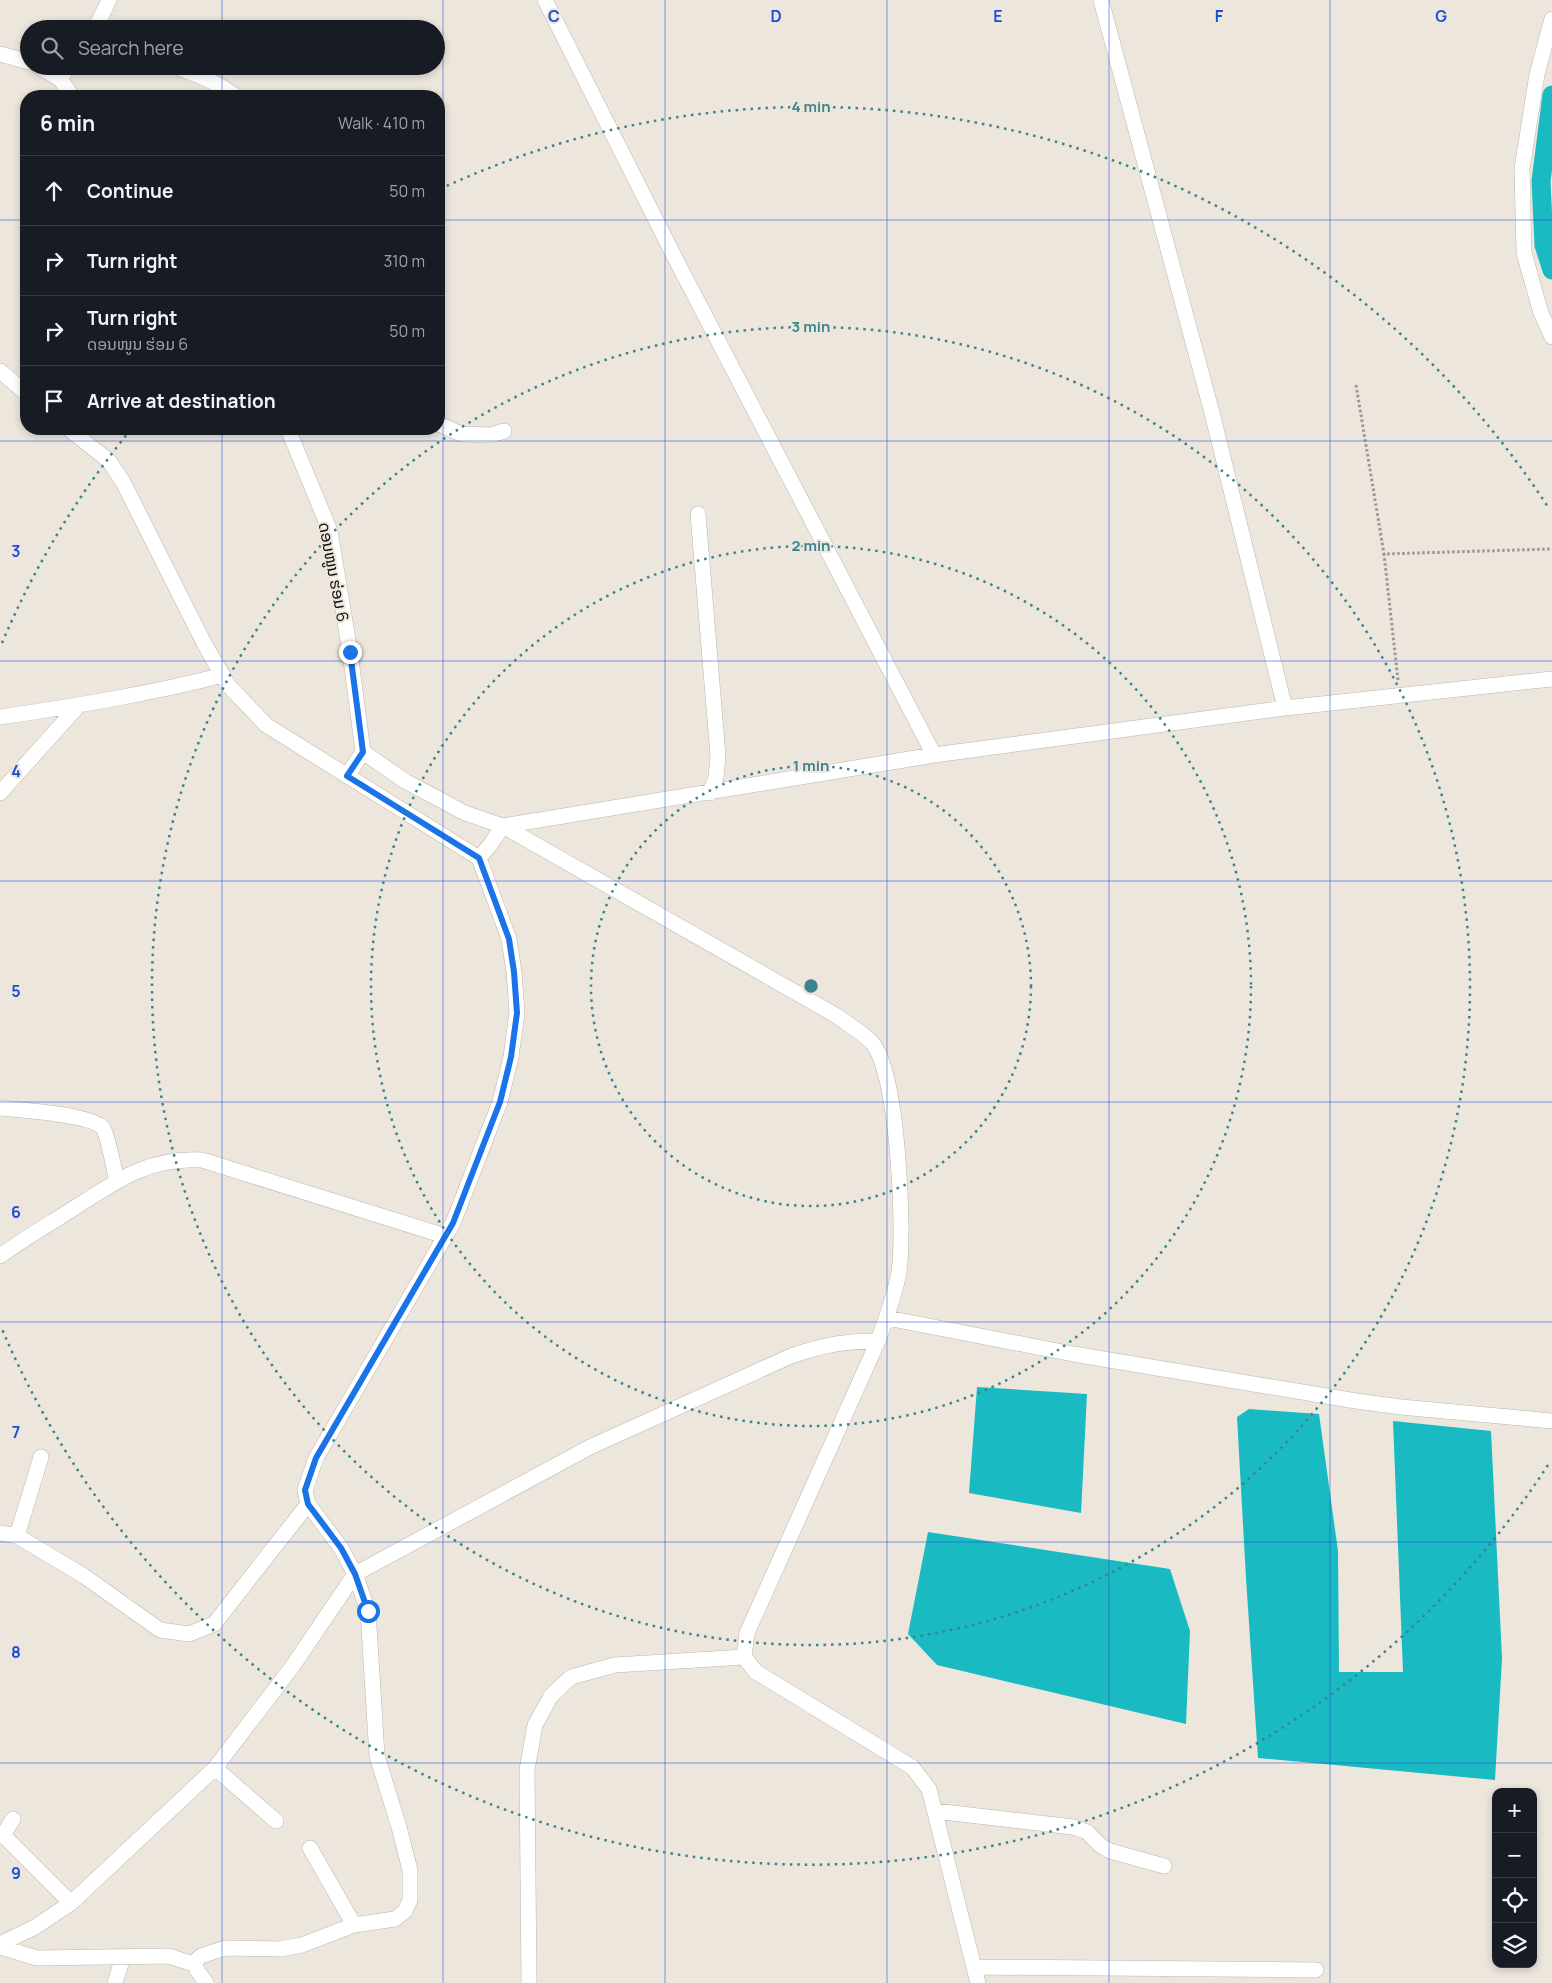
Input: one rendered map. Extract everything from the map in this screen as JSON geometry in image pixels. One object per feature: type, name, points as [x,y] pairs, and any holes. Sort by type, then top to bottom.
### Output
[{"type":"street","points":[[99,20],[109,0]]},
{"type":"street","points":[[545,0],[675,258],[934,755]]},
{"type":"street","points":[[1101,0],[1211,409],[1285,708]]},
{"type":"street","points":[[1552,19],[1537,74],[1522,170],[1524,252],[1541,313],[1552,337]]},
{"type":"street","points":[[0,54],[20,60]]},
{"type":"street","points":[[65,75],[70,90]]},
{"type":"street","points":[[197,75],[227,90]]},
{"type":"street","points":[[0,371],[20,388]]},
{"type":"street","points":[[445,427],[461,434],[491,435],[504,431]]},
{"type":"street","points":[[76,435],[109,461],[123,482],[205,646],[224,675],[228,685],[266,724],[479,858],[509,939],[514,972],[517,1013],[511,1057],[500,1102],[453,1223],[316,1458],[305,1490],[308,1504],[341,1548],[355,1574],[368,1611],[377,1756],[400,1827],[410,1870],[410,1900],[405,1911],[395,1918],[354,1925],[302,1945],[280,1949],[225,1948],[201,1956],[193,1964]]},
{"type":"street","name":"ດອນໜູນ ຮ່ອມ 6","points":[[290,435],[330,531],[350,652],[363,752]]},
{"type":"street","points":[[698,514],[718,756],[716,776],[710,793]]},
{"type":"street","points":[[0,717],[79,705],[175,687],[224,675]]},
{"type":"street","points":[[479,858],[503,826],[934,755],[1285,708],[1552,679]]},
{"type":"street","points":[[0,793],[79,705]]},
{"type":"street","points":[[347,776],[363,752],[405,781],[465,813],[503,826],[837,1016],[873,1044],[887,1077],[901,1203],[902,1239],[899,1273],[887,1318],[878,1341],[747,1633],[744,1657],[756,1672],[912,1767],[929,1789],[978,1983]]},
{"type":"street","points":[[0,1108],[60,1115],[96,1123],[103,1128],[117,1181]]},
{"type":"street","points":[[0,1256],[125,1176],[160,1163],[181,1159],[202,1160],[445,1236]]},
{"type":"street","points":[[887,1318],[1073,1354],[1365,1402],[1552,1421]]},
{"type":"street","points":[[0,1946],[35,1927],[71,1903],[215,1768],[292,1667],[355,1574],[590,1446],[774,1364],[820,1346],[847,1341],[878,1341]]},
{"type":"street","points":[[18,1536],[41,1457]]},
{"type":"street","points":[[0,1534],[18,1536],[84,1576],[160,1630],[189,1634],[214,1624],[308,1504]]},
{"type":"street","points":[[528,1983],[527,1770],[535,1725],[551,1696],[571,1677],[615,1666],[744,1657]]},
{"type":"street","points":[[215,1768],[276,1821]]},
{"type":"street","points":[[934,1811],[1073,1827],[1087,1832],[1101,1846],[1110,1851],[1164,1866]]},
{"type":"street","points":[[13,1819],[2,1835],[71,1903]]},
{"type":"street","points":[[310,1848],[354,1925]]},
{"type":"street","points":[[0,1946],[37,1958],[169,1956],[193,1964],[206,1983]]},
{"type":"street","points":[[115,1983],[123,1957]]},
{"type":"street","points":[[974,1967],[1316,1970]]},
{"type":"path","points":[[1356,385],[1384,554],[1399,696]]},
{"type":"path","points":[[1384,554],[1550,549]]},
{"type":"water","points":[[977,1387],[1087,1394],[1081,1513],[969,1493]]},
{"type":"water","points":[[1249,1409],[1319,1414],[1338,1551],[1339,1672],[1403,1672],[1393,1421],[1491,1431],[1502,1658],[1495,1780],[1258,1758],[1237,1417]]},
{"type":"water","points":[[928,1532],[1170,1569],[1190,1631],[1186,1724],[937,1665],[908,1634]]},
{"type":"waterway","points":[[1552,95],[1541,181],[1544,245],[1552,270]]},
{"type":"route","points":[[350,652],[363,752],[347,776],[479,858],[509,939],[517,1013],[511,1057],[500,1102],[453,1223],[316,1458],[305,1490],[308,1504],[341,1548],[355,1574],[368,1611]]}]
